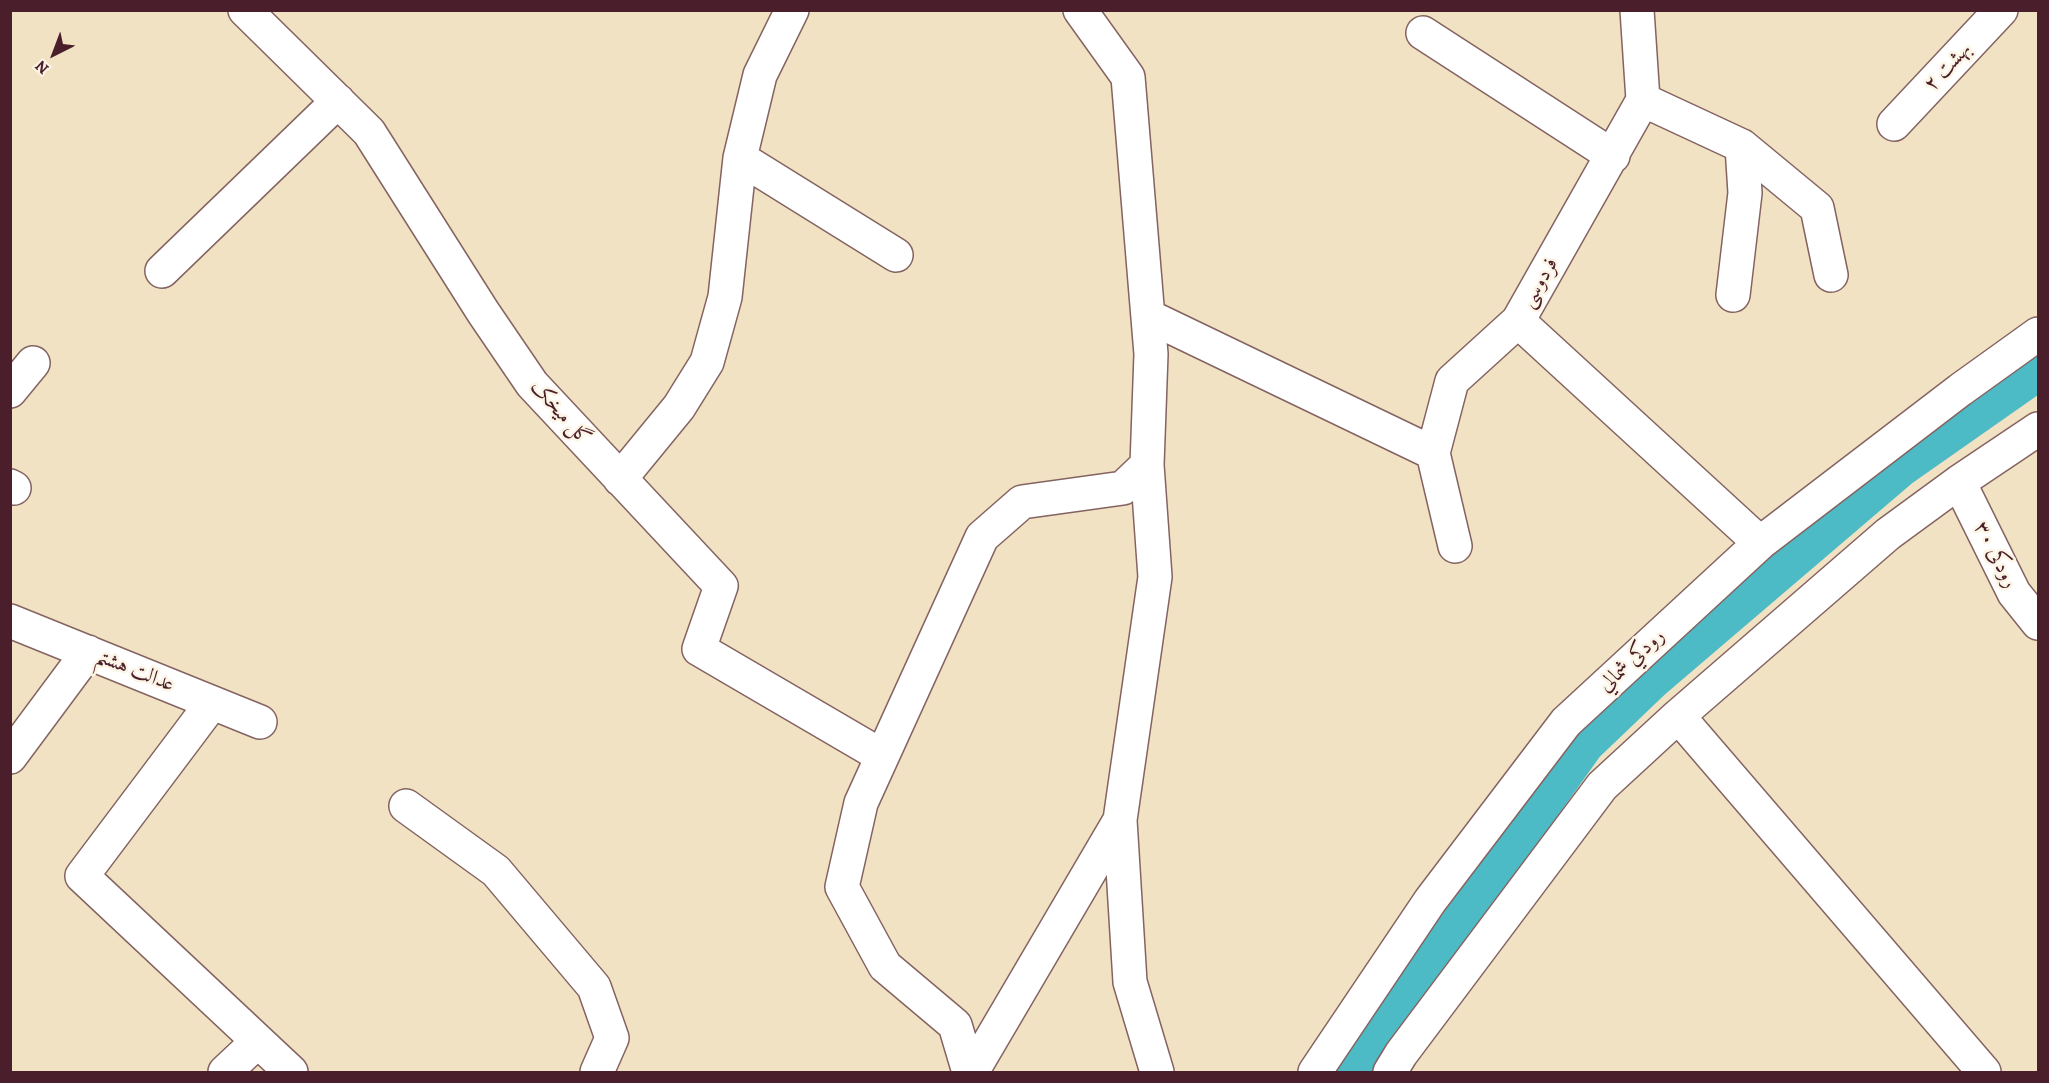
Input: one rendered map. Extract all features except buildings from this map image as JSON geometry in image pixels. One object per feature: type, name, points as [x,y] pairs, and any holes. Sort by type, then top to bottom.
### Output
[{"type":"street","name":"گل میخک","points":[[245,10],[369,132],[483,312],[532,384],[721,586],[699,649],[882,756]]},
{"type":"street","points":[[620,479],[679,407],[707,362],[725,297],[740,158],[760,75],[792,10]]},
{"type":"street","points":[[1080,10],[1128,77],[1151,354],[1147,465],[1155,577],[1120,820],[1131,982],[1157,1072]]},
{"type":"street","points":[[1637,10],[1644,99],[1742,146],[1817,208],[1831,275]]},
{"type":"street","name":"بهشت ۲","points":[[1894,124],[2001,10]]},
{"type":"street","points":[[1423,33],[1612,156]]},
{"type":"street","name":"فردوسی","points":[[1644,99],[1518,321],[1761,543]]},
{"type":"street","points":[[162,271],[338,101]]},
{"type":"street","points":[[1733,295],[1745,193],[1742,146]]},
{"type":"street","points":[[740,158],[896,255]]},
{"type":"street","points":[[1148,316],[1434,453]]},
{"type":"street","points":[[1455,546],[1434,453],[1452,381],[1518,321]]},
{"type":"street","name":"رودکي شمالي","points":[[1315,1072],[1430,901],[1566,722],[1761,543],[1960,390],[2038,334]]},
{"type":"street","points":[[10,391],[33,363]]},
{"type":"street","points":[[1390,1072],[1401,1054],[1602,786],[1678,716],[1888,534],[1959,482],[2038,429]]},
{"type":"street","points":[[971,1072],[955,1025],[885,966],[842,886],[861,802],[982,537],[1022,502],[1123,488],[1147,465]]},
{"type":"street","name":"رودکی ۳۰","points":[[1959,482],[2014,593],[2038,623]]},
{"type":"street","name":"عدالت هشتم","points":[[10,621],[260,722]]},
{"type":"street","points":[[10,757],[88,652]]},
{"type":"street","points":[[212,703],[82,876],[291,1072]]},
{"type":"street","points":[[1678,716],[1955,1057],[1984,1072]]},
{"type":"street","points":[[406,806],[496,871],[594,987],[612,1038],[597,1072]]},
{"type":"street","points":[[971,1072],[1120,820]]},
{"type":"street","points":[[225,1072],[258,1041]]},
{"type":"waterway","points":[[1353,1072],[1369,1043],[1482,891],[1586,745],[1654,680],[1901,469],[2038,373]]}]
